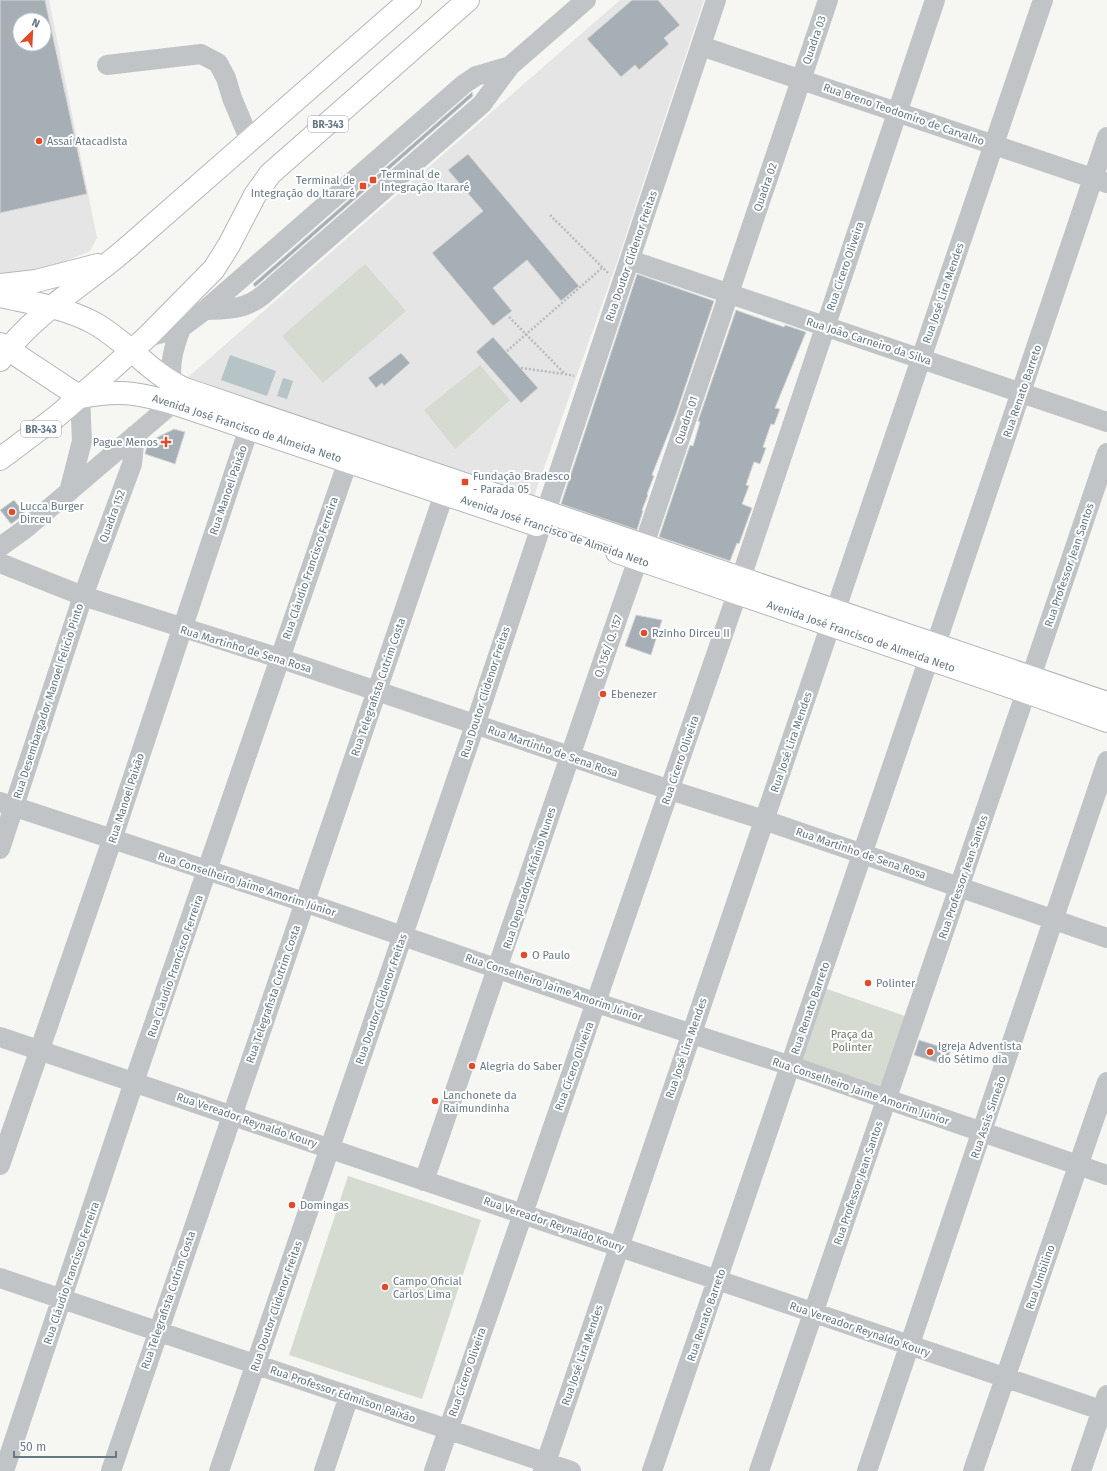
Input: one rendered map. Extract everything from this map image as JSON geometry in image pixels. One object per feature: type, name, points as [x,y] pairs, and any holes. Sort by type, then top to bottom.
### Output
[{"type":"main road","points":[[80,397],[3,351],[52,307],[112,261],[410,0]]},
{"type":"main road","name":"BR-343","points":[[0,459],[37,433],[140,344],[214,269],[256,195],[270,174],[468,0]]},
{"type":"main road","points":[[0,285],[36,281],[112,261]]},
{"type":"main road","name":"Avenida José Francisco de Almeida Neto","points":[[0,296],[68,311],[140,344],[172,393],[249,428],[444,494],[542,519]]},
{"type":"main road","name":"Avenida José Francisco de Almeida Neto","points":[[80,397],[108,392],[142,394],[172,393],[1028,684],[1107,703]]},
{"type":"main road","name":"Avenida José Francisco de Almeida Neto","points":[[1028,684],[1107,721]]},
{"type":"street","points":[[205,310],[238,308],[255,302],[482,104],[510,66],[586,0]]},
{"type":"street","name":"Rua Doutor Clidenor Freitas","points":[[219,1471],[475,725],[542,519],[716,0]]},
{"type":"street","name":"Quadra 03","points":[[801,79],[828,0]]},
{"type":"street","name":"Rua Cícero Oliveira","points":[[434,1471],[521,1214],[597,1003],[670,790],[739,586],[824,326],[935,0]]},
{"type":"street","name":"Rua José Lira Mendes","points":[[544,1467],[1043,0]]},
{"type":"street","name":"Rua Breno Teodomiro de Carvalho","points":[[701,46],[1100,181]]},
{"type":"street","points":[[107,64],[201,54],[210,58],[218,63],[226,78],[232,98],[250,141]]},
{"type":"street","points":[[140,344],[181,328],[205,310],[464,84],[476,76],[510,66]]},
{"type":"street","name":"Quadra 02","points":[[728,295],[801,79]]},
{"type":"street","name":"Rua Renato Barreto","points":[[652,1471],[1021,392],[1100,181],[1107,137]]},
{"type":"street","name":"Rua João Carneiro da Silva","points":[[630,260],[728,295],[920,358],[1107,422]]},
{"type":"street","name":"Quadra 01","points":[[641,552],[728,295]]},
{"type":"street","points":[[0,547],[69,492],[135,435],[172,393],[171,362],[173,349],[181,328]]},
{"type":"street","points":[[69,492],[82,440],[80,397]]},
{"type":"street","name":"Rua Manoel Paixão","points":[[0,1165],[112,840],[249,428]]},
{"type":"street","name":"Quadra 152","points":[[83,596],[132,464],[135,435]]},
{"type":"street","name":"Rua Professor Jean Santos","points":[[759,1471],[1107,453]]},
{"type":"street","name":"Rua Cláudio Francisco Ferreira","points":[[4,1471],[134,1082],[208,871],[279,658],[348,461]]},
{"type":"street","name":"Rua Telegrafista Cutrim Costa","points":[[111,1471],[444,494]]},
{"type":"street","name":"Q. 156/ Q. 157","points":[[569,756],[641,552]]},
{"type":"street","name":"Rua Martinho de Sena Rosa","points":[[0,563],[83,596],[182,629],[279,658],[475,725],[764,820],[1107,938]]},
{"type":"street","name":"Rua Desembargador Manoel Felicio Pinto","points":[[0,849],[7,805],[83,596]]},
{"type":"street","name":"Rua Deputador Afrânio Nunes","points":[[424,1180],[499,968],[569,756]]},
{"type":"street","name":"Rua Assis Simeão","points":[[867,1471],[1107,761]]},
{"type":"street","name":"Rua Conselheiro Jaime Amorim Júnior","points":[[7,805],[304,902],[597,1003],[791,1066],[1107,1175]]},
{"type":"street","name":"Rua Vereador Reynaldo Koury","points":[[0,1037],[1005,1378],[1105,1406]]},
{"type":"street","name":"Rua Umbilino","points":[[973,1471],[1107,1082]]},
{"type":"street","name":"Rua Professor Edmilson Paixão","points":[[0,1278],[448,1429],[544,1467],[571,1471]]},
{"type":"street","points":[[324,1471],[349,1396]]},
{"type":"street","points":[[1081,1471],[1105,1406]]},
{"type":"path","points":[[550,215],[612,277]]},
{"type":"path","points":[[507,351],[602,268]]},
{"type":"path","points":[[509,317],[525,335],[565,374]]},
{"type":"path","points":[[521,368],[579,377]]},
{"type":"shaded area","name":"Assaí Atacadista","points":[[0,0],[49,0],[51,12],[12,12],[12,52],[52,52],[52,15],[97,238],[90,251],[30,276],[0,280]]},
{"type":"shaded area","points":[[620,0],[704,0],[617,262],[533,499],[186,379]]},
{"type":"shaded area","points":[[230,355],[276,371],[267,396],[221,380]]},
{"type":"shaded area","points":[[283,378],[293,381],[287,399],[277,396]]},
{"type":"green space","points":[[365,264],[406,311],[323,383],[282,336]]},
{"type":"green space","points":[[480,365],[510,400],[455,449],[424,410]]},
{"type":"green space","name":"Praça da Polinter","points":[[821,987],[905,1016],[879,1091],[795,1062]]},
{"type":"green space","name":"Campo Oficial Carlos Lima","points":[[348,1176],[481,1220],[422,1399],[289,1355]]},
{"type":"building","name":"Assaí Atacadista","points":[[0,0],[45,0],[48,12],[12,12],[12,52],[52,52],[52,32],[87,194],[0,213]]},
{"type":"building","points":[[632,0],[658,0],[680,25],[664,38],[669,44],[639,70],[635,65],[621,77],[587,39]]},
{"type":"building","points":[[472,92],[473,96],[255,287],[253,284]]},
{"type":"building","points":[[468,154],[579,286],[561,301],[527,260],[493,288],[512,311],[493,326],[432,253],[483,211],[448,170]]},
{"type":"building","points":[[637,274],[714,301],[676,414],[652,475],[654,476],[647,494],[648,495],[642,510],[643,511],[637,530],[561,504]]},
{"type":"building","points":[[736,310],[784,327],[785,325],[806,332],[775,408],[780,409],[774,425],[771,424],[763,447],[766,448],[760,464],[754,462],[746,485],[749,486],[742,504],[752,508],[739,544],[737,543],[730,561],[659,537],[690,445],[693,446],[700,422],[698,421]]},
{"type":"building","points":[[493,337],[538,388],[521,403],[476,352]]},
{"type":"building","points":[[401,353],[410,363],[384,386],[382,383],[376,388],[368,378]]},
{"type":"building","name":"Pague Menos","points":[[174,429],[185,432],[175,464],[145,454],[147,446],[154,439]]},
{"type":"building","name":"Lucca Burger Dirceu","points":[[14,500],[25,514],[11,524],[0,510]]},
{"type":"building","name":"Rzinho Dirceu II","points":[[636,615],[662,620],[651,655],[625,646]]},
{"type":"building","name":"Igreja Adventista do Sétimo dia","points":[[919,1040],[951,1050],[945,1065],[914,1055]]},
{"type":"place","name":"Assaí Atacadista","points":[[39,141]]},
{"type":"place","name":"Terminal de Integração Itararé","points":[[373,180]]},
{"type":"place","name":"Terminal de Integração do Itararé","points":[[363,186]]},
{"type":"place","name":"Pague Menos","points":[[166,442]]},
{"type":"place","name":"Fundação Bradesco - Parada 05","points":[[465,482]]},
{"type":"place","name":"Lucca Burger Dirceu","points":[[12,512]]},
{"type":"place","name":"Rzinho Dirceu II","points":[[644,633]]},
{"type":"place","name":"Ebenezer","points":[[603,694]]},
{"type":"place","name":"O Paulo","points":[[524,955]]},
{"type":"place","name":"Polinter","points":[[868,983]]},
{"type":"place","name":"Igreja Adventista do Sétimo dia","points":[[930,1052]]},
{"type":"place","name":"Alegria do Saber","points":[[472,1066]]},
{"type":"place","name":"Lanchonete da Raimundinha","points":[[435,1101]]},
{"type":"place","name":"Domingas","points":[[292,1205]]},
{"type":"place","name":"Campo Oficial Carlos Lima","points":[[385,1287]]}]
